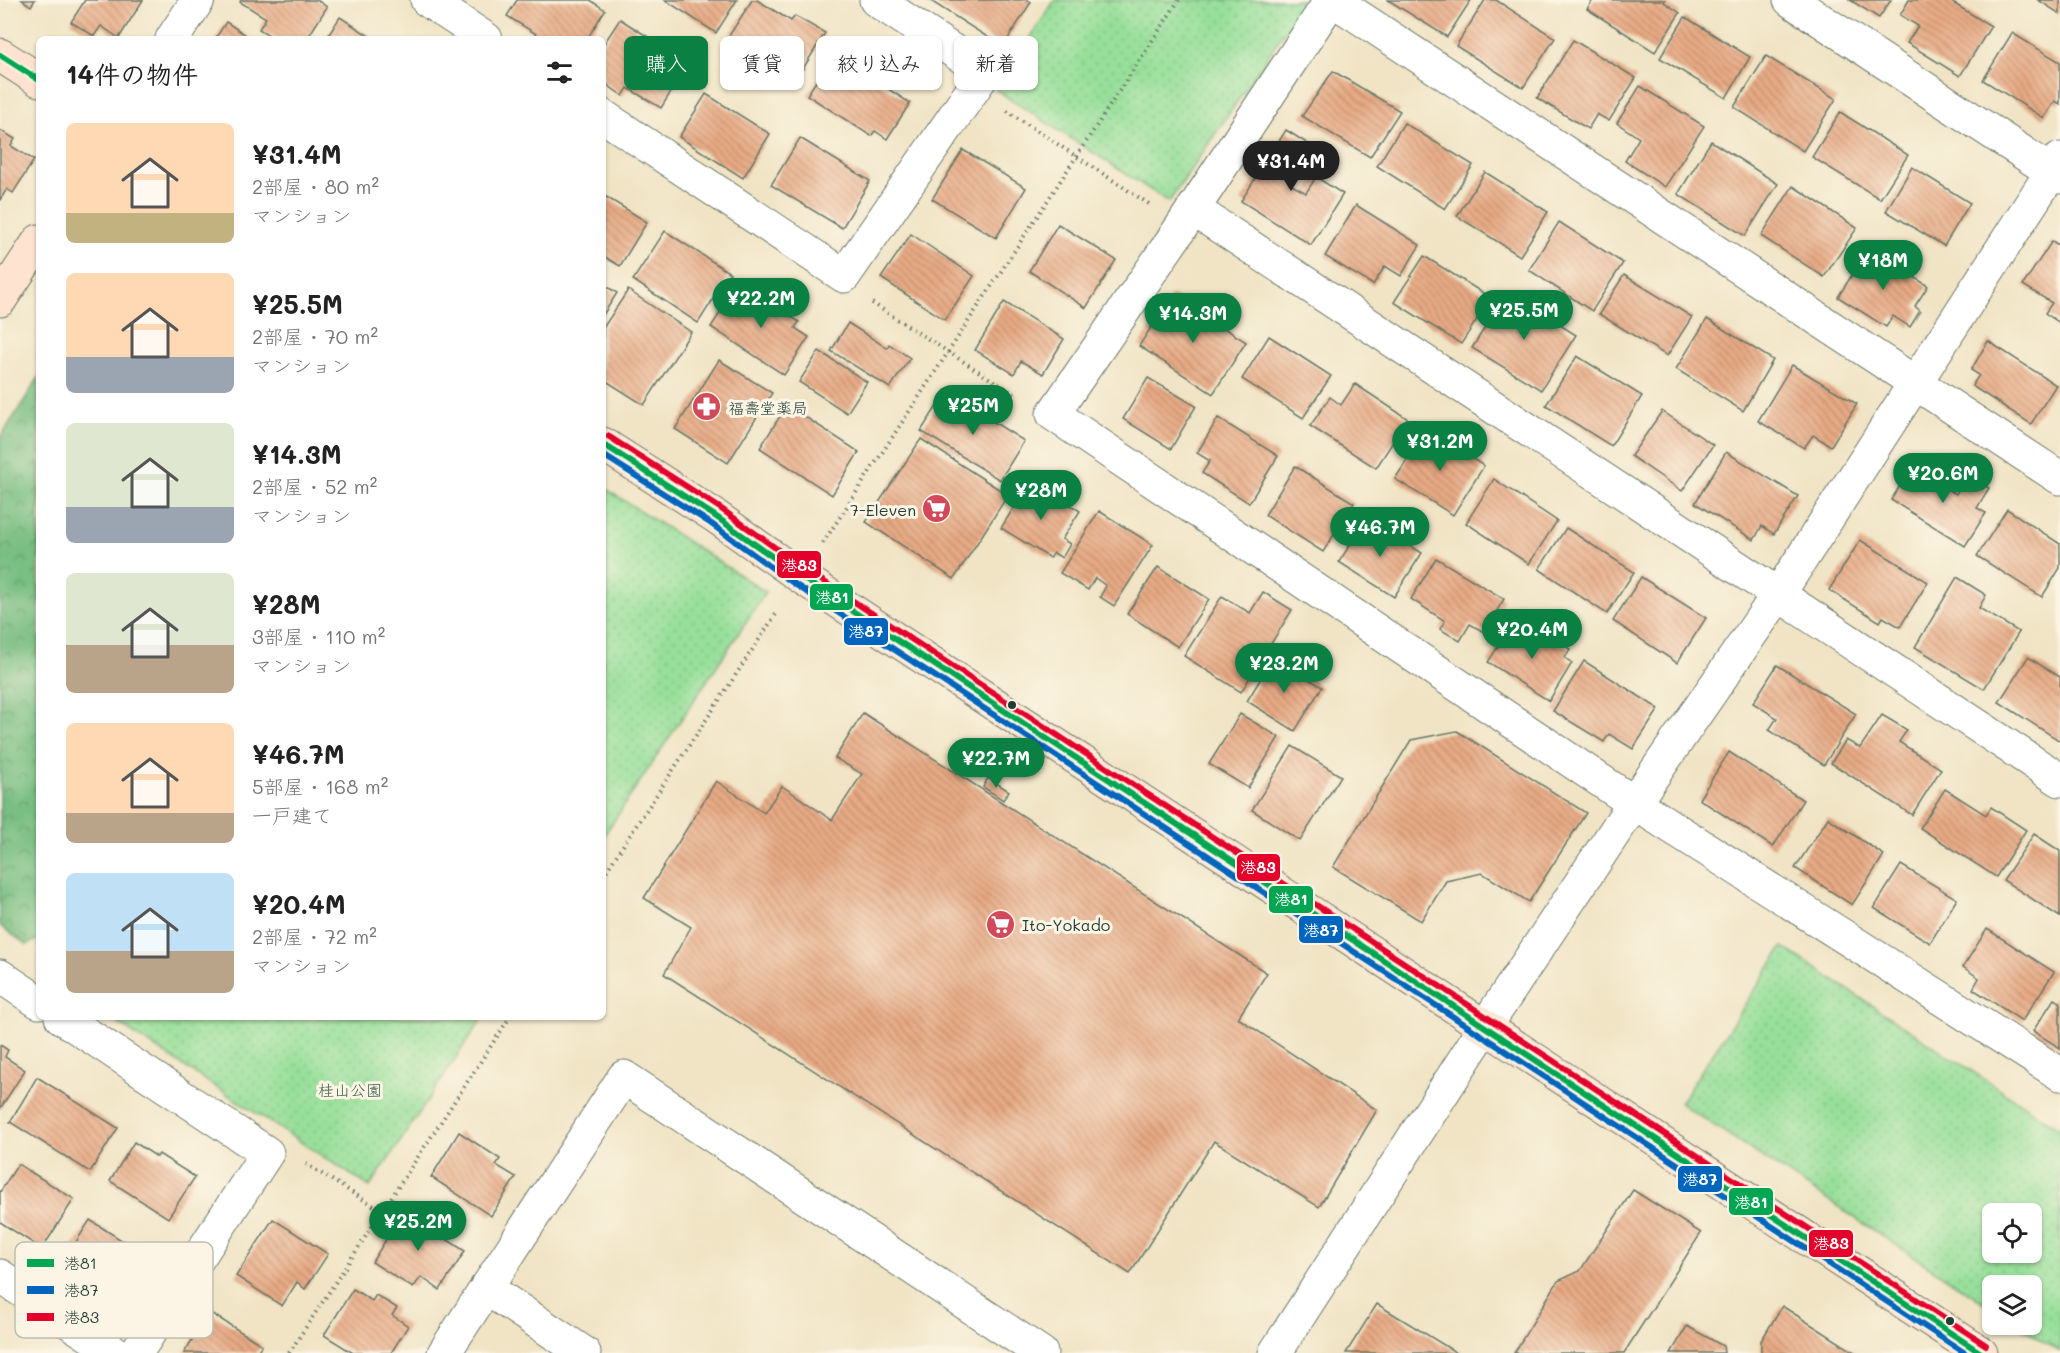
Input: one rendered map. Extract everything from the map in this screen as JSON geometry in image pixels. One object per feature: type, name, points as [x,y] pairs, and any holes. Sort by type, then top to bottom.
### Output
[{"type":"street","points":[[174,36],[198,0]]},
{"type":"street","points":[[427,0],[481,36]]},
{"type":"street","points":[[876,0],[954,52]]},
{"type":"street","points":[[2060,478],[1332,0],[1053,414],[1634,802],[2060,1074]]},
{"type":"street","points":[[1275,1353],[1485,1027],[1634,802],[1778,595],[2057,169],[1790,0]]},
{"type":"street","points":[[0,55],[36,78]]},
{"type":"street","points":[[606,118],[844,276],[973,90]]},
{"type":"street","points":[[1187,218],[1778,595],[2060,780]]},
{"type":"street","points":[[0,300],[36,246]]},
{"type":"street","points":[[606,446],[715,516],[801,577],[1981,1353]]},
{"type":"street","points":[[0,976],[36,1000]]},
{"type":"street","points":[[66,1020],[267,1153],[209,1242]]},
{"type":"street","points":[[444,1353],[624,1077],[1041,1353]]},
{"type":"street","points":[[0,1276],[15,1286]]},
{"type":"street","points":[[486,1288],[584,1353]]},
{"type":"street","points":[[94,1338],[117,1353]]},
{"type":"street","points":[[136,1353],[146,1338]]},
{"type":"path","points":[[606,871],[1179,0]]},
{"type":"path","points":[[976,90],[1077,157],[1187,218]]},
{"type":"path","points":[[844,276],[855,292],[1038,410],[1053,414]]},
{"type":"path","points":[[289,1353],[508,1020]]},
{"type":"path","points":[[267,1153],[284,1150],[382,1211]]},
{"type":"green space","points":[[1055,0],[1306,0],[1169,202],[996,90],[1038,90],[1038,36],[1031,36]]},
{"type":"green space","points":[[36,382],[36,940],[27,945],[0,926],[0,438]]},
{"type":"green space","points":[[606,489],[766,592],[606,832]]},
{"type":"green space","points":[[1783,947],[2060,1129],[2060,1352],[2034,1335],[2042,1335],[2042,1275],[1982,1275],[1982,1301],[1680,1103]]},
{"type":"green space","name":"桂山公園","points":[[113,1020],[481,1020],[370,1187]]},
{"type":"building","points":[[22,0],[35,0],[31,6]]},
{"type":"building","points":[[85,0],[143,0],[120,36],[116,36],[101,26],[94,36],[71,22]]},
{"type":"building","points":[[241,0],[317,0],[327,7],[309,36],[270,36],[259,29],[266,18],[240,2]]},
{"type":"building","points":[[517,0],[590,0],[605,10],[589,36],[539,36],[507,16]]},
{"type":"building","points":[[665,0],[737,0],[716,33]]},
{"type":"building","points":[[752,0],[757,0],[791,21],[795,16],[825,33],[823,36],[816,36],[816,48],[804,67],[804,36],[729,36]]},
{"type":"building","points":[[929,0],[1028,0],[1031,2],[1010,36],[986,36]]},
{"type":"building","points":[[1388,0],[1471,0],[1447,37]]},
{"type":"building","points":[[1485,0],[1496,0],[1555,38],[1523,88],[1456,46]]},
{"type":"building","points":[[1593,0],[1665,0],[1664,2],[1680,13],[1655,52],[1587,9]]},
{"type":"building","points":[[1850,0],[1891,0],[1879,18]]},
{"type":"building","points":[[1909,0],[1948,0],[1991,26],[1960,76],[1907,43],[1918,26],[1900,15]]},
{"type":"building","points":[[2038,0],[2060,0],[2060,14]]},
{"type":"building","points":[[340,17],[369,36],[328,36]]},
{"type":"building","points":[[1685,17],[1750,57],[1726,98],[1660,58]]},
{"type":"building","points":[[620,19],[647,36],[624,36],[624,90],[627,90],[623,96],[606,84],[606,40]]},
{"type":"building","points":[[226,22],[247,36],[217,36]]},
{"type":"building","points":[[2012,33],[2060,62],[2060,104],[2055,101],[2044,118],[1983,80]]},
{"type":"building","points":[[1573,40],[1636,78],[1609,121],[1597,114],[1588,129],[1537,98]]},
{"type":"building","points":[[1766,56],[1836,99],[1803,151],[1734,107]]},
{"type":"building","points":[[1333,71],[1400,111],[1370,157],[1302,116]]},
{"type":"building","points":[[816,81],[816,90],[890,90],[910,103],[887,139],[875,131],[871,136],[807,95]]},
{"type":"building","points":[[1640,86],[1704,126],[1665,187],[1625,161],[1639,138],[1617,123]]},
{"type":"building","points":[[631,90],[672,90],[661,108]]},
{"type":"building","points":[[706,94],[770,134],[743,178],[679,137]]},
{"type":"building","points":[[1840,112],[1908,155],[1880,199],[1812,157]]},
{"type":"building","points":[[1404,123],[1473,165],[1445,209],[1377,166]]},
{"type":"building","points":[[0,130],[15,139],[11,146],[34,160],[13,193],[7,189],[0,200]]},
{"type":"building","points":[[1286,130],[1313,147],[1290,184],[1306,193],[1316,177],[1343,194],[1311,245],[1241,201]]},
{"type":"building","points":[[800,138],[870,181],[842,228],[771,185]]},
{"type":"building","points":[[1711,141],[1778,184],[1745,236],[1678,194]]},
{"type":"building","points":[[963,150],[1026,188],[996,238],[932,199]]},
{"type":"building","points":[[1912,167],[1970,203],[1944,246],[1886,211]]},
{"type":"building","points":[[1485,172],[1548,212],[1520,256],[1457,216]]},
{"type":"building","points":[[1793,186],[1857,228],[1824,277],[1761,236]]},
{"type":"building","points":[[606,197],[647,222],[620,266],[606,258]]},
{"type":"building","points":[[1356,205],[1420,245],[1401,276],[1385,266],[1373,285],[1325,256]]},
{"type":"building","points":[[1559,222],[1623,263],[1592,311],[1529,270]]},
{"type":"building","points":[[1058,224],[1116,260],[1086,308],[1029,271]]},
{"type":"building","points":[[665,231],[730,273],[698,323],[633,280]]},
{"type":"building","points":[[911,234],[974,276],[945,320],[881,278]]},
{"type":"building","points":[[2052,241],[2060,246],[2060,323],[2045,313],[2052,303],[2023,285]]},
{"type":"building","points":[[1869,248],[1928,286],[1915,306],[1920,311],[1910,327],[1893,316],[1886,327],[1838,297]]},
{"type":"building","points":[[1424,256],[1491,298],[1461,344],[1394,302]]},
{"type":"building","points":[[1624,275],[1692,317],[1667,356],[1599,314]]},
{"type":"building","points":[[740,282],[799,322],[795,328],[809,337],[784,375],[711,327]]},
{"type":"building","points":[[606,286],[617,293],[606,310]]},
{"type":"building","points":[[628,290],[691,332],[644,405],[606,381],[606,323]]},
{"type":"building","points":[[1507,292],[1576,335],[1541,390],[1472,348]]},
{"type":"building","points":[[1172,295],[1246,342],[1213,394],[1139,346]]},
{"type":"building","points":[[1004,302],[1064,339],[1043,374],[1021,361],[1014,374],[975,350]]},
{"type":"building","points":[[1707,319],[1773,360],[1743,411],[1676,369]]},
{"type":"building","points":[[848,323],[887,348],[889,344],[910,358],[890,388],[831,351]]},
{"type":"building","points":[[1269,336],[1331,376],[1303,418],[1242,379]]},
{"type":"building","points":[[1988,341],[2056,385],[2031,424],[1972,386],[1979,375],[1971,370]]},
{"type":"building","points":[[819,351],[867,382],[847,413],[799,382]]},
{"type":"building","points":[[1577,356],[1642,396],[1611,446],[1546,405]]},
{"type":"building","points":[[719,360],[772,393],[728,463],[675,429]]},
{"type":"building","points":[[1792,365],[1857,404],[1831,446],[1813,435],[1804,448],[1758,421]]},
{"type":"building","points":[[1148,378],[1196,406],[1171,449],[1123,419]]},
{"type":"building","points":[[1355,384],[1408,419],[1376,468],[1310,426],[1330,397],[1341,405]]},
{"type":"building","points":[[946,392],[1024,441],[1000,480],[921,431]]},
{"type":"building","points":[[787,405],[859,452],[832,495],[760,448]]},
{"type":"building","points":[[1662,411],[1713,445],[1682,491],[1631,456]]},
{"type":"building","points":[[1218,418],[1278,456],[1249,503],[1202,473],[1210,461],[1197,453]]},
{"type":"building","points":[[1426,430],[1484,466],[1453,515],[1395,479]]},
{"type":"building","name":"7-Eleven","points":[[921,439],[1008,495],[954,579],[866,522]]},
{"type":"building","points":[[1726,452],[1798,496],[1774,534],[1762,526],[1754,540],[1695,503]]},
{"type":"building","points":[[1295,466],[1354,503],[1323,552],[1265,515]]},
{"type":"building","points":[[1912,467],[1956,494],[1968,475],[1989,488],[1977,508],[1986,513],[1965,546],[1891,500]]},
{"type":"building","points":[[1494,479],[1557,521],[1529,564],[1466,523]]},
{"type":"building","points":[[1031,480],[1080,511],[1062,539],[1070,544],[1062,558],[1054,553],[1050,558],[1001,528]]},
{"type":"building","points":[[2007,509],[2060,544],[2060,568],[2042,597],[1977,556]]},
{"type":"building","points":[[1099,511],[1153,545],[1114,606],[1100,597],[1106,586],[1095,578],[1088,590],[1060,573]]},
{"type":"building","points":[[1367,518],[1422,553],[1394,597],[1339,562]]},
{"type":"building","points":[[1566,528],[1634,572],[1607,614],[1539,569]]},
{"type":"building","points":[[1860,540],[1928,582],[1900,627],[1883,617],[1880,622],[1829,590]]},
{"type":"building","points":[[1436,558],[1504,599],[1484,632],[1470,624],[1460,641],[1440,629],[1445,621],[1411,599]]},
{"type":"building","points":[[1158,567],[1209,599],[1178,647],[1127,614]]},
{"type":"building","points":[[1641,577],[1706,618],[1677,663],[1613,621]]},
{"type":"building","points":[[1957,577],[1986,595],[1979,608],[2019,632],[1984,689],[1915,647]]},
{"type":"building","points":[[1263,592],[1292,610],[1241,692],[1184,656],[1222,596],[1250,613]]},
{"type":"building","points":[[1525,622],[1570,649],[1565,658],[1572,663],[1549,701],[1488,662],[1512,625],[1520,630]]},
{"type":"building","points":[[1274,657],[1322,687],[1295,731],[1247,701]]},
{"type":"building","points":[[2028,657],[2060,677],[2060,741],[1999,702]]},
{"type":"building","points":[[1584,661],[1659,709],[1633,749],[1609,734],[1604,742],[1553,711]]},
{"type":"building","points":[[1777,665],[1856,714],[1824,765],[1769,730],[1777,718],[1753,703]]},
{"type":"building","points":[[863,713],[1267,973],[1238,1018],[1377,1110],[1319,1207],[1214,1141],[1130,1274],[664,974],[691,927],[644,898],[716,781],[764,813],[782,786],[832,820],[862,774],[835,758]]},
{"type":"building","points":[[1240,714],[1279,737],[1248,788],[1209,764]]},
{"type":"building","points":[[1882,715],[1907,730],[1899,742],[1941,769],[1912,815],[1831,763],[1846,740],[1860,748]]},
{"type":"building","points":[[1457,731],[1586,813],[1529,902],[1482,873],[1446,881],[1421,921],[1333,867],[1411,740]]},
{"type":"building","points":[[1292,746],[1341,776],[1300,841],[1252,810]]},
{"type":"building","points":[[1729,752],[1803,800],[1773,847],[1699,799]]},
{"type":"building","points":[[988,778],[1009,791],[1003,800],[983,787]]},
{"type":"building","points":[[1945,789],[1986,815],[1991,807],[2026,830],[1996,877],[1920,828]]},
{"type":"building","points":[[1828,818],[1884,855],[1852,905],[1795,868]]},
{"type":"building","points":[[2034,834],[2060,851],[2060,917],[2003,880]]},
{"type":"building","points":[[1901,865],[1957,899],[1930,943],[1874,908]]},
{"type":"building","points":[[1987,929],[2054,972],[2022,1021],[1973,989],[1979,978],[1963,967]]},
{"type":"building","points":[[2054,999],[2060,1002],[2060,1048],[2033,1031]]},
{"type":"building","points":[[0,1045],[8,1050],[5,1057],[25,1070],[0,1109]]},
{"type":"building","points":[[37,1077],[118,1128],[90,1172],[10,1122]]},
{"type":"building","points":[[459,1132],[500,1159],[496,1165],[516,1177],[491,1216],[431,1177]]},
{"type":"building","points":[[134,1142],[157,1157],[159,1154],[195,1177],[168,1218],[110,1181]]},
{"type":"building","points":[[18,1164],[74,1199],[46,1242],[31,1242],[0,1222],[0,1192]]},
{"type":"building","points":[[1633,1190],[1701,1233],[1624,1353],[1514,1353],[1558,1281],[1580,1271]]},
{"type":"building","points":[[407,1206],[435,1225],[432,1230],[465,1251],[440,1290],[421,1277],[413,1288],[372,1262]]},
{"type":"building","points":[[273,1219],[328,1254],[305,1289],[297,1282],[282,1306],[236,1276]]},
{"type":"building","points":[[90,1220],[124,1242],[76,1242]]},
{"type":"building","points":[[353,1289],[372,1301],[376,1295],[397,1308],[392,1315],[408,1326],[391,1353],[353,1353],[324,1335]]},
{"type":"building","points":[[1377,1304],[1457,1353],[1346,1353]]},
{"type":"building","points":[[1782,1306],[1856,1353],[1761,1353],[1761,1341]]},
{"type":"building","points":[[213,1314],[262,1345],[256,1353],[184,1353],[193,1338],[213,1338]]},
{"type":"building","points":[[1687,1326],[1723,1346],[1724,1353],[1671,1353]]},
{"type":"transit line","name":"港81","points":[[0,55],[36,78]]},
{"type":"transit line","name":"港83","points":[[608,436],[720,508],[806,570],[1986,1345]]},
{"type":"transit line","name":"港81","points":[[606,446],[715,516],[801,577],[1981,1353]]},
{"type":"transit line","name":"港87","points":[[606,457],[710,523],[796,585],[1965,1353]]},
{"type":"place","name":"福壽堂薬局","points":[[707,407]]},
{"type":"place","name":"7-Eleven","points":[[937,509]]},
{"type":"place","name":"Ito-Yokado","points":[[1001,924]]}]
